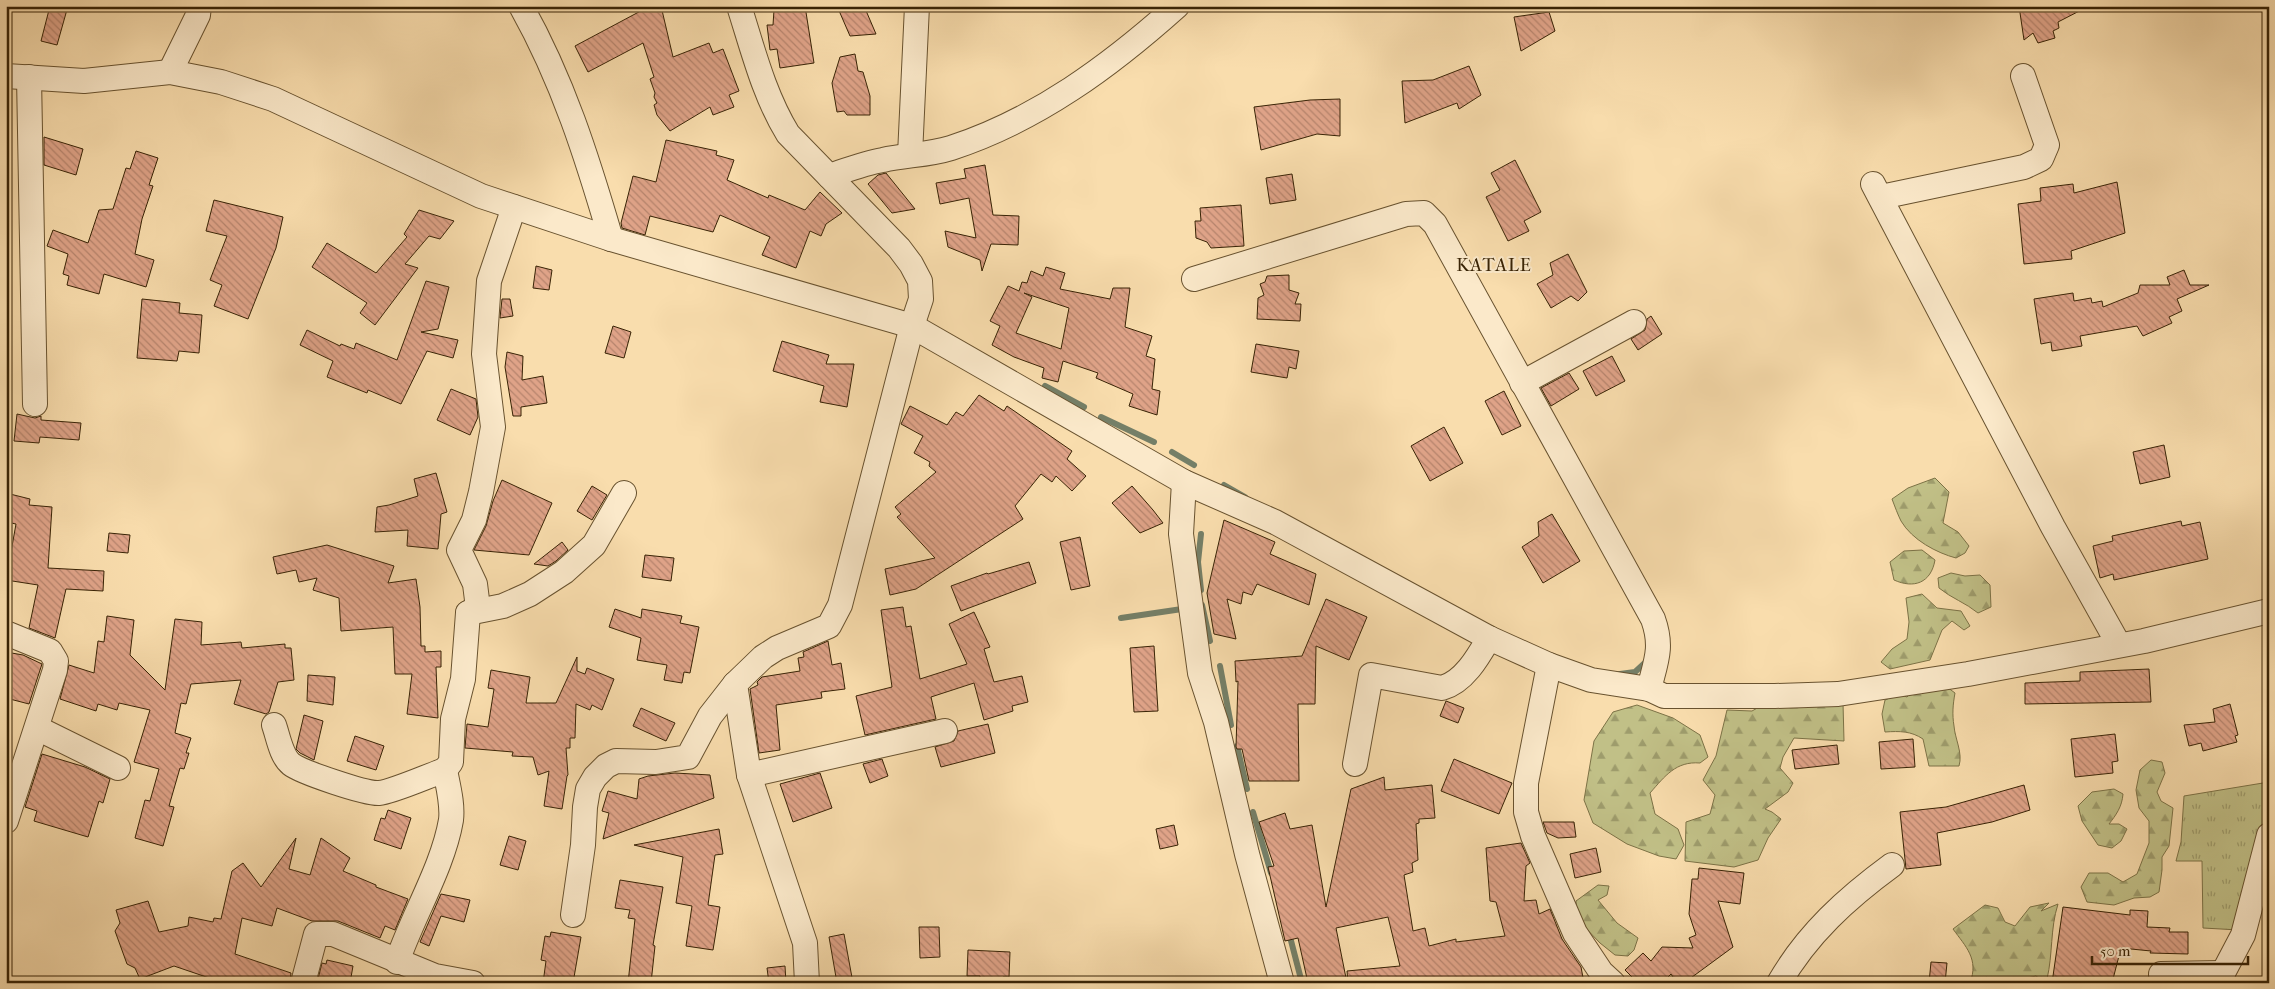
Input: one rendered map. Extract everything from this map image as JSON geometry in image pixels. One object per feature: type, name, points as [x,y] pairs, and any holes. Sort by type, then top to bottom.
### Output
[{"type":"street","points":[[170,72],[198,15],[199,6]]},
{"type":"street","points":[[521,6],[557,77],[581,139],[611,239]]},
{"type":"street","points":[[573,915],[583,845],[585,807],[588,789],[595,777],[606,766],[616,761],[656,762],[688,757],[710,716],[735,684],[763,657],[776,648],[829,626],[840,605],[912,326],[922,299],[920,281],[916,272],[899,248],[788,134],[776,114],[760,75],[739,6]]},
{"type":"street","points":[[910,156],[917,6]]},
{"type":"street","points":[[829,176],[884,160],[948,149],[997,131],[1033,112],[1093,74],[1144,35],[1177,6]]},
{"type":"street","points":[[35,404],[18,76],[84,81],[170,72],[221,82],[273,99],[481,196],[611,239],[912,326],[1184,482],[1274,522],[1489,638],[1548,665],[1591,680],[1649,689],[1664,696],[1838,694],[1968,674],[2144,641],[2269,611]]},
{"type":"street","points":[[2023,76],[2046,145],[2041,159],[2024,166],[1877,190],[2053,527],[2119,645]]},
{"type":"street","points":[[468,613],[478,608],[475,584],[459,550],[474,520],[482,492],[493,427],[484,354],[489,281],[514,207]]},
{"type":"street","points":[[1194,279],[1406,214],[1424,213],[1434,224],[1653,619],[1659,636],[1659,650],[1649,689]]},
{"type":"street","points":[[1522,383],[1634,322]]},
{"type":"street","points":[[1184,482],[1181,534],[1200,673],[1216,722],[1247,854],[1282,983]]},
{"type":"street","points":[[468,613],[512,602],[530,594],[564,572],[594,545],[624,493]]},
{"type":"street","points":[[274,725],[284,754],[290,763],[304,770],[363,790],[380,793],[445,770],[451,762],[453,719],[463,679],[468,613]]},
{"type":"street","points":[[6,633],[50,651],[56,661],[37,728],[6,821]]},
{"type":"street","points":[[1355,764],[1371,675],[1442,688],[1452,686],[1475,662],[1489,638]]},
{"type":"street","points":[[1548,665],[1526,783],[1526,812],[1533,836],[1575,933],[1601,972],[1613,983]]},
{"type":"street","points":[[735,684],[749,775],[805,943],[807,983]]},
{"type":"street","points":[[37,728],[118,768]]},
{"type":"street","points":[[749,775],[945,732]]},
{"type":"street","points":[[398,962],[405,939],[444,848],[451,818],[450,796],[445,770]]},
{"type":"street","points":[[2161,974],[2222,978],[2243,935],[2269,835]]},
{"type":"street","points":[[1779,983],[1790,963],[1822,923],[1856,891],[1892,865]]},
{"type":"street","points":[[303,983],[316,934],[333,934],[435,976],[473,983]]},
{"type":"green space","points":[[1935,478],[1949,492],[1943,523],[1958,532],[1969,546],[1965,553],[1956,558],[1941,553],[1918,540],[1901,521],[1892,499],[1908,488]]},
{"type":"green space","points":[[1922,550],[1935,560],[1933,568],[1926,579],[1915,584],[1901,583],[1894,580],[1890,562],[1904,551]]},
{"type":"green space","points":[[1951,573],[1965,576],[1980,575],[1990,585],[1991,607],[1978,613],[1939,588],[1938,578]]},
{"type":"green space","points":[[1922,594],[1937,608],[1961,611],[1970,626],[1964,630],[1952,621],[1942,630],[1930,660],[1890,669],[1881,662],[1892,649],[1907,639],[1909,622],[1906,598]]},
{"type":"green space","points":[[1943,684],[1955,693],[1953,717],[1959,751],[1959,766],[1929,766],[1923,739],[1905,732],[1885,732],[1882,714],[1885,700],[1899,694],[1907,697],[1914,690]]},
{"type":"green space","points":[[1775,698],[1843,703],[1844,741],[1794,738],[1783,757],[1780,768],[1793,783],[1788,792],[1765,809],[1781,819],[1768,838],[1758,860],[1734,867],[1685,861],[1686,822],[1710,814],[1715,795],[1703,780],[1716,756],[1727,710],[1752,711]]},
{"type":"green space","points":[[1637,705],[1673,718],[1700,735],[1708,757],[1700,763],[1684,764],[1678,767],[1666,776],[1650,793],[1655,814],[1678,829],[1684,845],[1676,859],[1659,856],[1627,844],[1593,823],[1584,800],[1594,741],[1613,712]]},
{"type":"green space","points":[[2151,760],[2162,762],[2165,773],[2157,792],[2161,801],[2173,808],[2169,846],[2162,857],[2159,892],[2150,897],[2134,898],[2114,905],[2087,902],[2081,887],[2089,873],[2108,873],[2123,882],[2137,874],[2149,843],[2149,821],[2139,808],[2136,790],[2140,770]]},
{"type":"green space","points":[[2269,782],[2269,821],[2239,930],[2203,928],[2202,861],[2176,861],[2181,842],[2184,796]]},
{"type":"green space","points":[[2114,789],[2123,794],[2118,810],[2109,824],[2119,824],[2127,829],[2121,841],[2112,848],[2098,845],[2082,821],[2078,806],[2092,792]]},
{"type":"green space","points":[[1598,885],[1609,886],[1607,895],[1598,900],[1617,923],[1638,938],[1634,950],[1628,956],[1615,955],[1600,943],[1577,919],[1576,901]]},
{"type":"green space","points":[[2049,903],[2041,911],[2058,904],[2055,913],[2047,979],[2043,981],[2036,976],[2023,979],[2017,983],[1970,983],[1973,967],[1972,960],[1953,929],[1985,905],[1998,908],[2005,922],[2015,926],[2030,907]]},
{"type":"building","points":[[50,6],[68,6],[57,45],[41,41]]},
{"type":"building","points":[[650,6],[661,6],[673,57],[709,43],[713,53],[723,49],[739,91],[729,95],[734,107],[713,115],[710,107],[670,131],[657,115],[654,105],[657,103],[650,79],[654,77],[643,43],[588,72],[575,46]]},
{"type":"building","points":[[805,6],[814,63],[780,68],[777,49],[770,50],[767,25],[773,25],[774,10]]},
{"type":"building","points":[[837,6],[864,6],[876,34],[850,36]]},
{"type":"building","points":[[2019,6],[2089,6],[2058,22],[2059,28],[2053,31],[2055,38],[2038,43],[2033,33],[2024,40]]},
{"type":"building","points":[[1549,12],[1555,31],[1521,51],[1514,17]]},
{"type":"building","points":[[855,54],[858,71],[863,72],[870,96],[870,115],[847,115],[844,111],[837,112],[832,83],[840,57]]},
{"type":"building","points":[[1469,66],[1481,95],[1459,109],[1457,103],[1405,123],[1402,81],[1433,80]]},
{"type":"building","points":[[1340,99],[1340,136],[1317,134],[1261,150],[1254,107],[1310,100]]},
{"type":"building","points":[[44,137],[83,149],[76,175],[44,165]]},
{"type":"building","points":[[666,140],[717,151],[716,155],[734,160],[727,180],[768,198],[769,195],[805,210],[820,192],[842,213],[826,224],[821,236],[810,231],[796,268],[762,255],[770,237],[720,215],[713,232],[650,216],[645,235],[622,228],[621,223],[633,176],[656,182]]},
{"type":"building","points":[[136,151],[158,158],[149,185],[153,186],[142,219],[135,254],[154,260],[146,287],[104,274],[99,294],[67,285],[69,276],[63,274],[68,254],[47,246],[53,230],[88,243],[99,210],[113,209],[126,168],[130,169]]},
{"type":"building","points":[[1515,160],[1541,212],[1524,221],[1529,231],[1508,241],[1486,197],[1500,190],[1491,173]]},
{"type":"building","points":[[985,165],[993,215],[1019,216],[1018,245],[991,244],[982,271],[980,260],[948,247],[945,231],[976,238],[969,198],[940,204],[936,183],[966,178],[964,169]]},
{"type":"building","points":[[886,173],[915,209],[892,213],[868,184],[878,175]]},
{"type":"building","points":[[1292,174],[1296,200],[1270,204],[1266,178]]},
{"type":"building","points":[[2117,182],[2125,233],[2071,251],[2072,259],[2024,264],[2018,204],[2041,201],[2040,188],[2073,184],[2074,193]]},
{"type":"building","points":[[214,200],[283,217],[276,248],[248,319],[214,306],[222,285],[210,280],[227,236],[206,231]]},
{"type":"building","points":[[1241,205],[1244,246],[1211,248],[1207,242],[1196,238],[1195,221],[1201,221],[1200,208]]},
{"type":"building","points":[[419,210],[454,221],[440,239],[429,236],[405,264],[418,268],[375,325],[360,313],[367,303],[312,267],[327,243],[376,273],[407,237],[404,234]]},
{"type":"building","points":[[1568,254],[1587,292],[1578,301],[1571,296],[1551,308],[1537,284],[1553,275],[1550,263]]},
{"type":"building","points":[[536,266],[552,270],[549,290],[533,288]]},
{"type":"building","points":[[1046,267],[1065,273],[1060,289],[1110,299],[1113,288],[1130,288],[1125,327],[1152,336],[1146,356],[1155,359],[1152,389],[1160,391],[1157,415],[1129,406],[1133,394],[1096,378],[1098,373],[1063,361],[1058,382],[1042,378],[1044,368],[1014,357],[992,345],[1000,326],[990,321],[1008,286],[1019,291],[1022,282],[1027,283],[1031,271],[1043,276]],"holes":[[[1024,293],[1069,308],[1061,349],[1016,333],[1032,297]]]},
{"type":"building","points":[[2184,270],[2190,285],[2209,285],[2177,299],[2182,311],[2169,317],[2172,323],[2143,336],[2137,326],[2080,336],[2082,346],[2052,351],[2051,342],[2041,344],[2034,299],[2073,293],[2074,301],[2091,298],[2092,303],[2102,301],[2103,307],[2138,293],[2140,285],[2170,285],[2167,277]]},
{"type":"building","points":[[1289,275],[1289,290],[1299,293],[1295,304],[1301,304],[1300,321],[1257,319],[1258,298],[1264,295],[1260,284],[1265,282],[1267,276]]},
{"type":"building","points":[[426,281],[449,287],[438,329],[421,332],[458,340],[453,358],[427,351],[401,404],[368,390],[367,393],[327,377],[333,361],[300,345],[307,330],[340,346],[341,344],[354,349],[356,343],[397,360]]},
{"type":"building","points":[[142,299],[180,303],[179,313],[202,315],[199,353],[179,351],[177,361],[137,358]]},
{"type":"building","points":[[502,299],[510,299],[513,316],[500,318]]},
{"type":"building","points":[[1651,316],[1662,334],[1638,350],[1631,339],[1645,330],[1647,319]]},
{"type":"building","points":[[613,326],[631,332],[624,358],[605,353]]},
{"type":"building","points":[[782,341],[829,355],[826,364],[854,364],[847,407],[820,402],[824,386],[773,371]]},
{"type":"building","points":[[1256,344],[1299,351],[1296,369],[1289,367],[1287,378],[1251,372]]},
{"type":"building","points":[[507,352],[523,356],[522,380],[543,376],[547,403],[521,407],[521,416],[513,416],[505,367]]},
{"type":"building","points":[[1612,356],[1625,381],[1596,396],[1583,371]]},
{"type":"building","points":[[1569,373],[1579,389],[1551,406],[1541,388]]},
{"type":"building","points":[[451,389],[476,399],[478,417],[470,435],[437,420]]},
{"type":"building","points":[[1504,391],[1521,426],[1502,435],[1485,401]]},
{"type":"building","points":[[979,395],[1004,411],[1007,406],[1072,451],[1067,459],[1086,476],[1072,491],[1056,476],[1052,482],[1041,474],[1015,506],[1023,519],[916,589],[890,595],[885,569],[935,558],[897,517],[901,514],[895,507],[936,472],[929,466],[930,462],[914,453],[923,436],[901,424],[910,406],[947,425],[956,412],[963,416]]},
{"type":"building","points":[[17,414],[35,418],[41,416],[41,420],[81,423],[79,440],[40,437],[39,443],[14,441]]},
{"type":"building","points":[[1444,427],[1463,463],[1430,481],[1411,446]]},
{"type":"building","points":[[2164,445],[2170,477],[2140,484],[2133,452]]},
{"type":"building","points":[[436,473],[447,512],[441,514],[438,549],[407,546],[408,530],[375,532],[377,507],[418,496],[414,479]]},
{"type":"building","points":[[502,480],[552,503],[529,555],[474,550],[486,526],[493,501]]},
{"type":"building","points":[[592,486],[607,495],[592,520],[577,511]]},
{"type":"building","points":[[1132,486],[1163,523],[1140,533],[1112,503]]},
{"type":"building","points":[[6,493],[30,499],[29,505],[52,507],[48,568],[104,571],[103,591],[66,589],[55,638],[29,628],[38,585],[6,580],[16,524],[6,522]]},
{"type":"building","points":[[1552,514],[1580,561],[1543,583],[1522,547],[1539,536],[1538,522]]},
{"type":"building","points":[[1224,520],[1275,542],[1270,554],[1316,574],[1309,605],[1257,584],[1252,595],[1243,592],[1241,604],[1227,599],[1236,639],[1214,634],[1207,593]]},
{"type":"building","points":[[2181,521],[2182,526],[2200,522],[2208,559],[2114,580],[2113,574],[2100,578],[2093,546],[2113,541],[2112,536]]},
{"type":"building","points":[[109,533],[130,535],[128,553],[107,551]]},
{"type":"building","points":[[1080,537],[1090,586],[1071,590],[1060,542]]},
{"type":"building","points":[[562,542],[568,550],[556,561],[548,566],[534,564]]},
{"type":"building","points":[[327,545],[394,566],[388,583],[416,579],[420,607],[421,646],[425,646],[425,652],[441,651],[441,667],[436,667],[438,718],[407,714],[412,674],[395,674],[393,627],[341,631],[339,598],[313,590],[317,578],[299,582],[296,570],[277,574],[273,557]]},
{"type":"building","points":[[645,555],[674,558],[671,581],[642,577]]},
{"type":"building","points":[[1029,562],[1036,583],[961,611],[951,586],[987,573]]},
{"type":"building","points":[[1326,599],[1367,617],[1349,660],[1316,646],[1315,704],[1298,704],[1299,781],[1249,781],[1242,749],[1237,749],[1236,747],[1238,681],[1236,682],[1235,661],[1302,656]]},
{"type":"building","points":[[903,607],[906,627],[911,626],[920,679],[967,664],[949,624],[974,612],[990,647],[984,649],[994,682],[1022,676],[1028,702],[1012,706],[1013,711],[984,720],[974,683],[931,697],[936,719],[865,735],[856,696],[892,687],[881,610]]},
{"type":"building","points":[[615,609],[641,618],[642,609],[682,616],[680,623],[699,627],[690,673],[684,672],[682,683],[664,680],[667,665],[637,660],[641,638],[609,627]]},
{"type":"building","points":[[107,616],[134,620],[130,655],[165,690],[175,619],[202,622],[201,645],[241,642],[242,648],[285,644],[285,648],[291,648],[294,680],[278,682],[269,712],[266,714],[234,704],[241,680],[191,684],[186,704],[181,703],[175,733],[191,738],[186,753],[189,753],[184,769],[180,768],[169,806],[174,807],[163,846],[135,838],[145,800],[150,801],[159,769],[134,762],[150,710],[119,703],[117,710],[98,704],[96,711],[60,699],[69,665],[94,673],[98,641],[104,642]]},
{"type":"building","points":[[828,641],[832,665],[841,663],[845,689],[821,692],[822,698],[776,705],[780,750],[759,753],[750,689],[758,685],[757,682],[762,677],[800,671],[798,658],[804,657],[803,652]]},
{"type":"building","points":[[1154,646],[1158,711],[1134,712],[1130,648]]},
{"type":"building","points":[[6,652],[23,655],[42,664],[29,704],[6,698]]},
{"type":"building","points":[[577,657],[577,671],[585,674],[587,668],[614,679],[602,710],[592,705],[590,710],[576,704],[575,738],[570,738],[570,748],[566,748],[568,775],[562,809],[544,806],[549,771],[538,775],[533,757],[512,756],[513,752],[465,748],[467,724],[488,727],[494,689],[488,688],[491,670],[530,677],[526,703],[556,703]]},
{"type":"building","points":[[2149,669],[2151,702],[2025,704],[2025,683],[2080,681],[2080,672]]},
{"type":"building","points":[[308,675],[335,677],[333,705],[307,701]]},
{"type":"building","points":[[1446,701],[1464,708],[1458,723],[1440,716]]},
{"type":"building","points":[[2230,704],[2238,735],[2235,736],[2237,742],[2203,751],[2201,743],[2189,746],[2184,725],[2215,722],[2213,709]]},
{"type":"building","points":[[641,708],[675,723],[666,741],[633,726]]},
{"type":"building","points":[[304,715],[323,721],[314,760],[296,749]]},
{"type":"building","points":[[988,724],[995,753],[941,767],[935,747],[954,741],[958,731]]},
{"type":"building","points":[[2115,734],[2118,761],[2112,762],[2113,773],[2075,777],[2071,739]]},
{"type":"building","points":[[355,736],[384,746],[376,770],[347,761]]},
{"type":"building","points":[[1913,739],[1915,767],[1881,769],[1879,742]]},
{"type":"building","points":[[1837,745],[1839,764],[1795,769],[1792,750]]},
{"type":"building","points":[[42,754],[85,767],[110,779],[103,803],[99,801],[88,837],[34,821],[37,811],[25,807]]},
{"type":"building","points":[[882,759],[888,776],[870,783],[863,764]]},
{"type":"building","points":[[1454,759],[1512,783],[1499,814],[1441,791]]},
{"type":"building","points":[[675,773],[710,775],[714,798],[603,839],[609,813],[602,811],[608,791],[637,799],[639,779]]},
{"type":"building","points":[[820,773],[832,808],[793,822],[780,784]]},
{"type":"building","points":[[1384,777],[1385,790],[1432,785],[1435,818],[1419,819],[1419,823],[1416,824],[1418,860],[1412,863],[1413,872],[1404,875],[1413,931],[1425,928],[1429,946],[1456,939],[1456,942],[1505,936],[1496,902],[1490,901],[1486,848],[1521,843],[1530,863],[1526,866],[1524,901],[1536,900],[1539,914],[1550,909],[1562,939],[1581,967],[1584,983],[1348,983],[1347,971],[1400,966],[1388,917],[1336,928],[1347,983],[1308,983],[1298,938],[1285,941],[1268,867],[1274,866],[1259,822],[1285,813],[1290,829],[1312,825],[1326,907],[1351,789]]},
{"type":"building","points":[[2024,785],[2030,810],[1992,822],[1937,833],[1941,865],[1906,869],[1900,812],[1946,807]]},
{"type":"building","points":[[388,810],[411,818],[401,849],[374,840],[381,818],[385,819]]},
{"type":"building","points":[[1543,822],[1574,822],[1576,837],[1558,838],[1547,833]]},
{"type":"building","points":[[1174,825],[1178,845],[1160,849],[1156,829]]},
{"type":"building","points":[[719,829],[723,854],[715,855],[708,905],[720,907],[713,950],[686,946],[692,906],[676,903],[683,857],[634,845]]},
{"type":"building","points":[[509,836],[526,841],[518,870],[500,865]]},
{"type":"building","points":[[296,838],[289,869],[310,875],[321,838],[350,858],[343,871],[376,885],[376,887],[408,899],[395,930],[385,926],[380,938],[338,921],[312,921],[277,908],[272,926],[242,918],[235,954],[291,973],[290,983],[224,983],[174,966],[140,979],[135,968],[127,964],[115,931],[120,923],[116,910],[148,901],[159,932],[188,926],[189,917],[213,922],[214,918],[221,919],[232,871],[243,863],[261,887]]},
{"type":"building","points":[[1596,848],[1601,872],[1575,878],[1570,854]]},
{"type":"building","points":[[1699,868],[1744,873],[1740,904],[1718,901],[1733,947],[1684,983],[1677,983],[1671,974],[1662,983],[1638,983],[1625,970],[1643,953],[1651,961],[1662,947],[1693,948],[1689,938],[1696,935],[1689,914],[1692,879],[1698,879]]},
{"type":"building","points":[[620,880],[663,887],[653,945],[655,946],[651,983],[628,983],[635,919],[628,918],[630,910],[615,908]]},
{"type":"building","points":[[441,894],[470,900],[464,922],[441,916],[429,946],[420,942]]},
{"type":"building","points":[[2063,907],[2130,915],[2130,910],[2148,911],[2147,927],[2170,928],[2169,932],[2188,932],[2188,954],[2150,953],[2151,951],[2121,948],[2112,983],[2052,983]]},
{"type":"building","points":[[919,927],[939,927],[940,957],[920,958]]},
{"type":"building","points":[[551,932],[581,937],[573,983],[543,983],[546,961],[541,960],[545,936],[550,937]]},
{"type":"building","points":[[844,934],[853,983],[837,983],[829,937]]},
{"type":"building","points":[[968,950],[1010,952],[1009,977],[1003,977],[1003,983],[979,983],[980,976],[967,976]]},
{"type":"building","points":[[327,960],[353,966],[350,983],[317,983],[322,963],[326,964]]},
{"type":"building","points":[[1931,962],[1947,963],[1945,983],[1929,983]]},
{"type":"building","points":[[785,966],[786,983],[769,983],[767,968]]},
{"type":"waterway","points":[[1045,386],[1084,407]]},
{"type":"waterway","points":[[1101,417],[1154,442]]},
{"type":"waterway","points":[[1172,452],[1194,465]]},
{"type":"waterway","points":[[1224,485],[1245,497]]},
{"type":"waterway","points":[[1201,534],[1198,562],[1201,590]]},
{"type":"waterway","points":[[1121,618],[1182,609],[1182,604]]},
{"type":"waterway","points":[[1202,605],[1210,641]]},
{"type":"waterway","points":[[1620,674],[1635,672],[1648,660]]},
{"type":"waterway","points":[[1220,666],[1231,725]]},
{"type":"waterway","points":[[1237,746],[1247,789]]},
{"type":"waterway","points":[[1253,812],[1271,873]]},
{"type":"waterway","points":[[1289,933],[1302,983]]},
{"type":"district","name":"KATALE","points":[[1494,265]]}]
